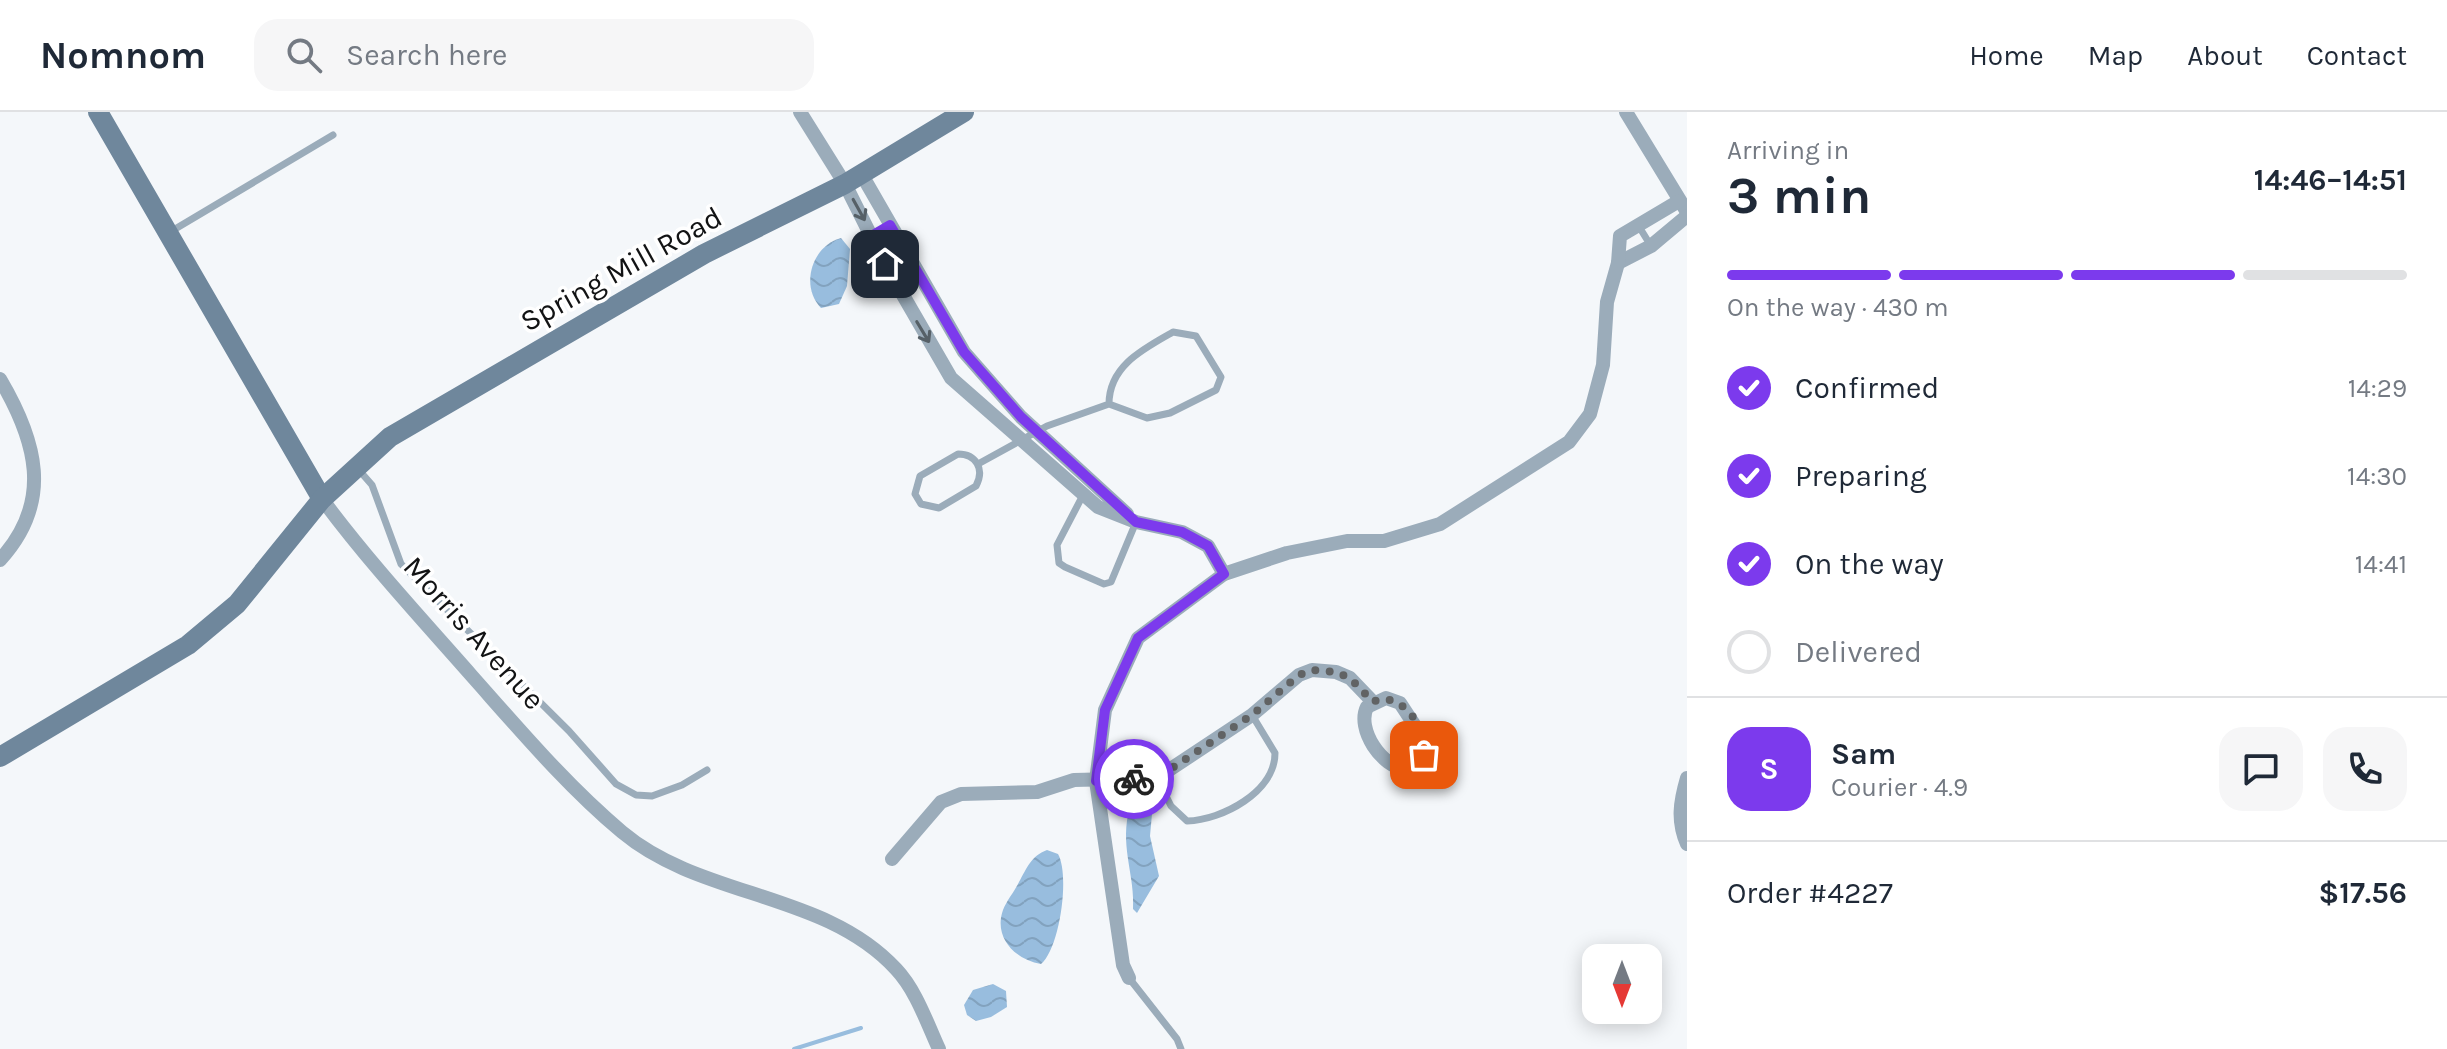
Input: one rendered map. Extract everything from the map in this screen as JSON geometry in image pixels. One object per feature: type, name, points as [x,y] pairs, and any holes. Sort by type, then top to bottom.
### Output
[{"type":"main road","name":"Morris Avenue","points":[[98,112],[322,499]]},
{"type":"main road","name":"Spring Mill Road","points":[[0,757],[188,645],[214,626],[237,604],[322,499],[390,437],[704,254],[853,180],[964,112]]},
{"type":"street","points":[[800,112],[890,225],[964,352],[1037,432],[1136,522]]},
{"type":"street","points":[[1626,112],[1684,210]]},
{"type":"street","points":[[853,180],[873,235],[896,283],[951,378],[1098,507],[1136,522],[1169,528],[1208,546],[1224,574]]},
{"type":"street","points":[[1129,978],[1123,965],[1096,781],[1105,710],[1138,638],[1224,574],[1287,553],[1347,541],[1384,541],[1440,524],[1569,442],[1590,414],[1603,365],[1607,302],[1618,263],[1620,236],[1638,225],[1684,210]]},
{"type":"street","points":[[1618,263],[1651,246],[1684,210]]},
{"type":"street","points":[[873,235],[890,225]]},
{"type":"street","points":[[896,283],[917,269]]},
{"type":"street","points":[[0,379],[22,416],[35,459],[32,497],[15,544],[0,560]]},
{"type":"street","name":"Morris Avenue","points":[[322,499],[353,540],[503,711],[624,834],[700,877],[827,920],[871,945],[899,971],[939,1049]]},
{"type":"street","points":[[892,859],[941,802],[961,794],[1037,792],[1074,780],[1157,778],[1252,715],[1299,675],[1312,670],[1336,672],[1350,678],[1373,702]]},
{"type":"street","points":[[1386,698],[1400,703],[1422,734],[1424,755],[1414,766],[1392,766],[1365,729],[1364,714],[1373,702],[1386,698]]},
{"type":"street","points":[[1687,778],[1680,805],[1681,831],[1687,844]]},
{"type":"lane","points":[[168,233],[333,135]]},
{"type":"lane","points":[[1638,225],[1651,246]]},
{"type":"lane","points":[[978,464],[1019,440],[1109,404],[1147,418],[1170,413],[1216,390],[1221,377],[1196,336],[1182,331],[1173,332],[1118,370],[1111,379],[1109,404]]},
{"type":"lane","points":[[958,454],[971,457],[978,464],[981,473],[976,486],[945,506],[927,507],[917,499],[915,487],[925,472],[958,454]]},
{"type":"lane","points":[[357,467],[372,485],[401,564],[569,731],[616,784],[636,795],[652,796],[682,785],[707,770]]},
{"type":"lane","points":[[1083,495],[1057,545],[1059,563],[1065,567],[1104,584],[1111,582],[1136,522]]},
{"type":"lane","points":[[1157,778],[1171,806],[1187,821],[1226,810],[1254,793],[1269,778],[1275,753],[1252,715]]},
{"type":"lane","points":[[1129,978],[1177,1039],[1181,1049]]},
{"type":"water","points":[[841,238],[850,249],[847,286],[839,304],[821,308],[811,288],[812,267],[823,249]]},
{"type":"water","points":[[1141,807],[1152,814],[1150,836],[1159,876],[1137,913],[1133,909],[1126,827],[1128,815]]},
{"type":"water","points":[[1047,850],[1058,854],[1063,894],[1058,928],[1048,956],[1041,964],[1015,953],[1004,938],[1001,920],[1005,906],[1027,867]]},
{"type":"water","points":[[993,984],[1006,991],[1007,1007],[991,1017],[976,1021],[967,1015],[964,1005],[973,990]]},
{"type":"waterway","points":[[794,1049],[861,1028]]},
{"type":"way so far","points":[[1134,779],[1157,778],[1252,715],[1299,675],[1312,670],[1336,672],[1350,678],[1373,702],[1386,698],[1400,703],[1422,734],[1424,755]]},
{"type":"route","points":[[885,264],[873,235],[890,225],[964,352],[1021,417],[1136,522],[1157,524],[1182,532],[1208,546],[1224,574],[1138,638],[1105,710],[1096,781],[1134,779]]}]
